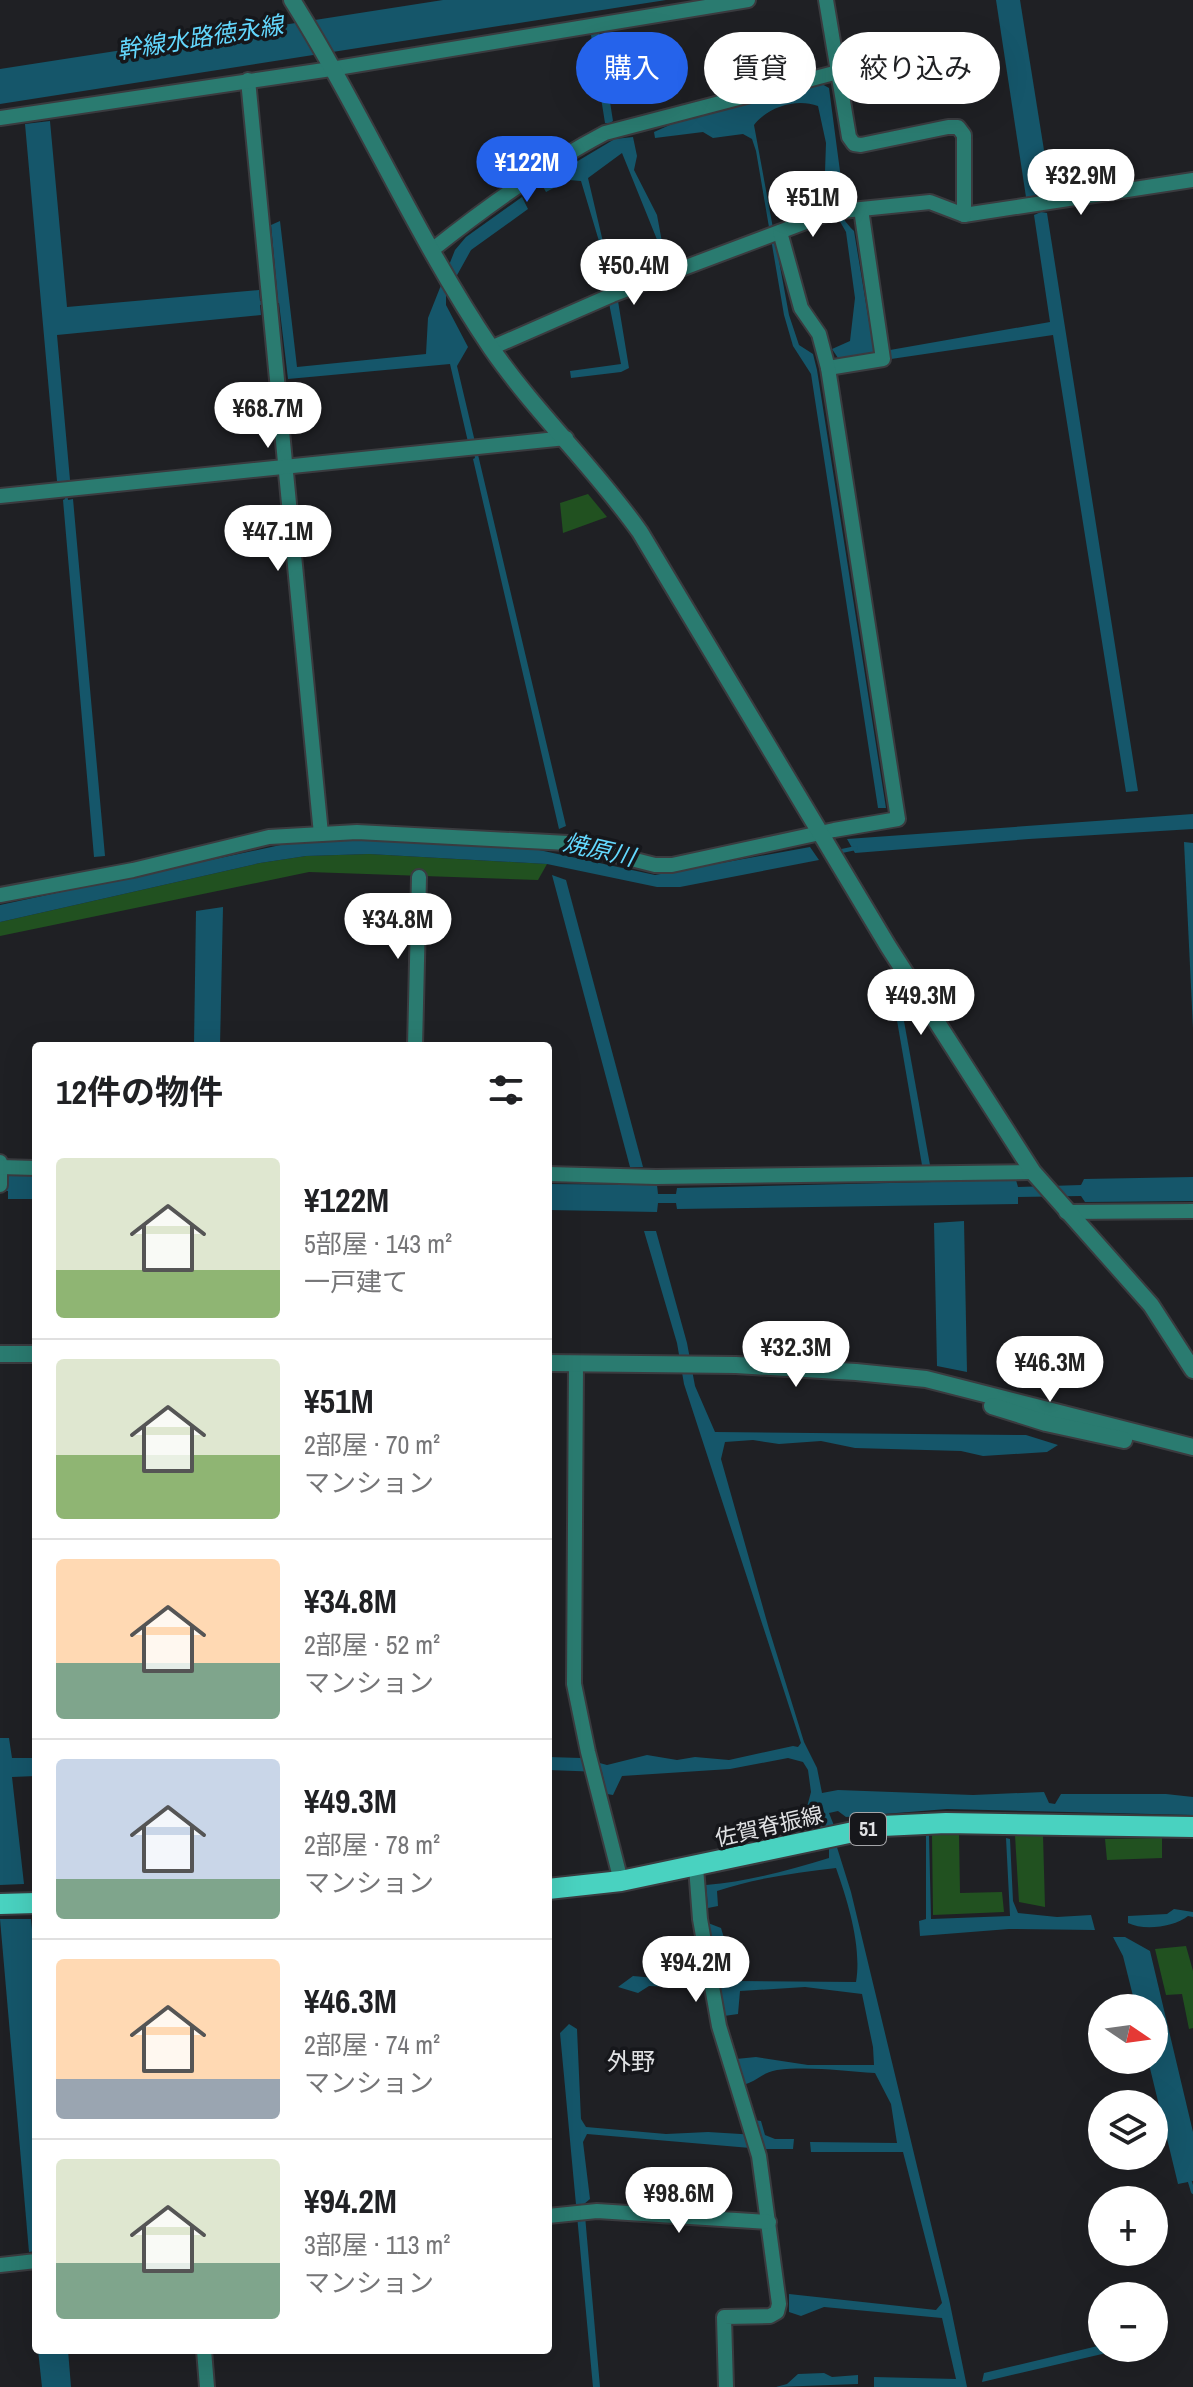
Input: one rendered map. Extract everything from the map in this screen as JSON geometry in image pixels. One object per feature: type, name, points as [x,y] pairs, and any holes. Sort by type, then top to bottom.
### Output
[{"type":"main road","name":"佐賀脊振線","points":[[552,1889],[621,1881],[696,1867],[882,1826],[946,1823],[1193,1827]]},
{"type":"main road","points":[[0,1904],[32,1903]]},
{"type":"street","points":[[292,0],[432,250],[491,348],[530,399],[609,489],[640,532],[958,1058],[1038,1178],[1151,1305],[1191,1363]]},
{"type":"street","points":[[0,118],[748,0]]},
{"type":"street","points":[[826,0],[832,36]]},
{"type":"street","points":[[432,250],[574,149],[610,131],[832,74]]},
{"type":"street","points":[[248,80],[321,834]]},
{"type":"street","points":[[843,104],[849,137],[854,144],[958,127],[964,135],[964,215]]},
{"type":"street","points":[[491,348],[612,295],[838,210],[930,202],[964,215],[1193,180]]},
{"type":"street","points":[[828,368],[883,359],[861,209]]},
{"type":"street","points":[[0,895],[133,870],[269,837],[357,832],[568,843],[655,865],[672,865],[898,819],[828,368],[819,334],[801,308],[780,232]]},
{"type":"street","points":[[0,496],[566,438]]},
{"type":"street","points":[[415,1042],[419,877]]},
{"type":"street","points":[[0,1185],[0,1166],[32,1168]]},
{"type":"street","points":[[552,1174],[1038,1178]]},
{"type":"street","points":[[1061,1206],[1193,1211]]},
{"type":"street","points":[[0,1354],[32,1354]]},
{"type":"street","points":[[552,1363],[696,1365],[856,1372],[926,1379],[1193,1447]]},
{"type":"street","points":[[576,1364],[574,1684],[621,1881]]},
{"type":"street","points":[[899,1377],[1046,1423],[1193,1454]]},
{"type":"street","points":[[696,1867],[700,1919],[719,2026],[759,2156],[779,2304],[777,2312],[770,2316],[724,2317],[726,2387]]},
{"type":"street","points":[[552,2216],[580,2213],[769,2222]]},
{"type":"street","points":[[0,2265],[32,2261]]},
{"type":"street","points":[[204,2354],[207,2387]]},
{"type":"green space","points":[[588,494],[607,517],[563,533],[560,503]]},
{"type":"green space","points":[[369,854],[547,864],[538,880],[309,872],[0,936],[0,922],[260,863],[306,856]]},
{"type":"green space","points":[[932,1835],[959,1835],[960,1893],[1002,1892],[1004,1912],[933,1915]]},
{"type":"green space","points":[[1015,1835],[1043,1836],[1045,1907],[1019,1902]]},
{"type":"green space","points":[[1162,1838],[1162,1858],[1107,1860],[1105,1839]]},
{"type":"green space","points":[[1186,1946],[1193,1971],[1193,2028],[1189,2029],[1182,1994],[1166,1994],[1155,1949]]},
{"type":"water","name":"幹線水路徳永線","points":[[443,0],[666,0],[0,104],[0,69]]},
{"type":"water","points":[[996,0],[1020,0],[1051,194],[1026,197]]},
{"type":"water","points":[[816,84],[829,88],[843,194],[840,210],[854,231],[874,352],[838,358],[832,349],[850,341],[855,298],[846,232],[838,218],[825,172],[826,143],[818,106],[810,104],[816,104]]},
{"type":"water","points":[[602,104],[610,104],[613,121],[610,123],[615,139],[633,137],[637,156],[634,170],[657,215],[667,269],[662,269],[660,247],[622,153],[588,178],[607,259],[618,287],[613,288],[581,181],[569,180],[546,192],[541,183],[613,140],[608,123],[605,123]]},
{"type":"water","points":[[741,104],[792,104],[767,113],[754,125],[789,315],[799,345],[813,354],[817,370],[886,808],[878,808],[811,374],[793,346],[784,315],[756,151],[752,139],[743,134],[713,138],[703,132],[655,138],[654,132],[681,120]]},
{"type":"water","points":[[50,121],[67,307],[259,290],[260,301],[278,300],[271,225],[280,221],[297,367],[426,354],[428,318],[455,250],[466,237],[522,197],[528,209],[471,250],[446,295],[446,305],[468,347],[457,366],[566,826],[559,829],[473,459],[472,442],[468,442],[450,364],[288,379],[279,303],[260,305],[261,315],[57,335],[70,480],[66,481],[68,500],[73,499],[105,856],[94,857],[65,499],[63,481],[57,481],[25,124]]},
{"type":"water","points":[[1047,213],[1138,791],[1126,792],[1053,335],[891,359],[890,350],[1050,322],[1034,215]]},
{"type":"water","points":[[618,301],[629,368],[621,372],[571,378],[570,371],[621,364],[609,303]]},
{"type":"water","points":[[1193,814],[1193,829],[855,853],[847,839]]},
{"type":"water","points":[[360,839],[539,850],[655,875],[810,847],[819,860],[680,887],[657,887],[547,864],[369,854],[306,856],[260,863],[0,922],[0,905],[299,841]]},
{"type":"water","points":[[1184,842],[1193,843],[1193,1028]]},
{"type":"water","points":[[552,875],[566,880],[643,1167],[630,1167]]},
{"type":"water","points":[[223,907],[220,1042],[194,1042],[196,911]]},
{"type":"water","points":[[890,980],[900,999],[930,1165],[922,1165]]},
{"type":"water","points":[[7,1174],[32,1174],[32,1199],[8,1199],[8,1191],[0,1191]]},
{"type":"water","points":[[1193,1177],[1193,1201],[1085,1202],[1081,1196],[1018,1197],[1018,1204],[677,1209],[676,1203],[658,1203],[657,1212],[552,1210],[552,1184],[657,1185],[658,1194],[676,1194],[677,1188],[1016,1180],[1018,1187],[1081,1185],[1084,1179]]},
{"type":"water","points":[[964,1221],[967,1372],[937,1366],[934,1223]]},
{"type":"water","points":[[644,1231],[656,1231],[687,1343],[695,1386],[715,1432],[1026,1435],[1058,1445],[1047,1452],[983,1456],[961,1451],[855,1448],[821,1441],[779,1444],[753,1440],[725,1442],[721,1459],[769,1629],[804,1742],[817,1768],[822,1793],[838,1790],[973,1795],[1044,1792],[1049,1803],[1055,1804],[1061,1794],[1166,1794],[1193,1797],[1193,1815],[947,1809],[846,1817],[838,1811],[829,1813],[835,1828],[825,1830],[813,1824],[807,1807],[811,1792],[808,1770],[803,1762],[788,1758],[730,1769],[622,1776],[613,1795],[607,1794],[602,1772],[552,1770],[552,1757],[581,1758],[607,1765],[647,1755],[677,1760],[695,1757],[729,1760],[798,1747],[801,1743],[684,1384],[677,1343]]},
{"type":"water","points":[[0,1738],[9,1738],[12,1758],[32,1758],[32,1776],[12,1777],[24,1884],[0,1885]]},
{"type":"water","points":[[926,1835],[929,1835],[931,1919],[1010,1916],[1006,1838],[1010,1839],[1013,1901],[1018,1913],[1057,1917],[1091,1915],[1095,1930],[1009,1929],[920,1936],[919,1921],[926,1919]]},
{"type":"water","points":[[835,1841],[851,1892],[949,2299],[967,2387],[874,2387],[874,2377],[956,2379],[942,2318],[824,2307],[801,2316],[789,2312],[789,2294],[936,2310],[942,2303],[903,2152],[811,2152],[810,2142],[897,2143],[891,2104],[875,2073],[789,2069],[772,2071],[743,2085],[736,2059],[756,2057],[808,2065],[874,2065],[862,1994],[805,1987],[740,1991],[738,2014],[724,2016],[708,1923],[721,1928],[737,1981],[856,1982],[855,1940],[836,1868],[731,1886],[717,1891],[718,1906],[708,1908],[706,1885],[753,1878],[829,1858],[829,1843]]},
{"type":"water","points":[[1174,1909],[1193,1912],[1193,1917],[1159,1927],[1128,1923],[1128,1916],[1167,1914]]},
{"type":"water","points":[[0,1919],[31,1919],[32,1929],[32,2252],[29,2252]]},
{"type":"water","points":[[1113,1937],[1125,1937],[1150,1951],[1160,1994],[1132,1994],[1123,1956]]},
{"type":"water","points":[[633,1976],[699,1982],[701,1988],[649,1986],[638,1993],[618,1987]]},
{"type":"water","points":[[569,2024],[577,2029],[581,2119],[586,2127],[666,2134],[708,2132],[757,2135],[754,2120],[761,2121],[765,2135],[775,2139],[794,2139],[793,2149],[762,2149],[587,2134],[583,2142],[590,2199],[584,2204],[600,2387],[593,2387],[560,2033]]},
{"type":"water","points":[[1168,2027],[1193,2132],[1193,2181],[1178,2184],[1168,2143],[1168,2090],[1155,2090],[1151,2074],[1168,2074]]},
{"type":"water","points":[[1088,2348],[1088,2357],[982,2382],[984,2373]]},
{"type":"water","points":[[38,2354],[68,2354],[71,2387],[42,2387]]},
{"type":"water","points":[[824,2373],[832,2377],[858,2375],[858,2384],[776,2387],[787,2384],[798,2374]]},
{"type":"waterway","name":"焼原川","points":[[837,852],[856,848]]},
{"type":"waterway","points":[[1190,2182],[1193,2192]]},
{"type":"district","name":"外野","points":[[631,2062]]}]
